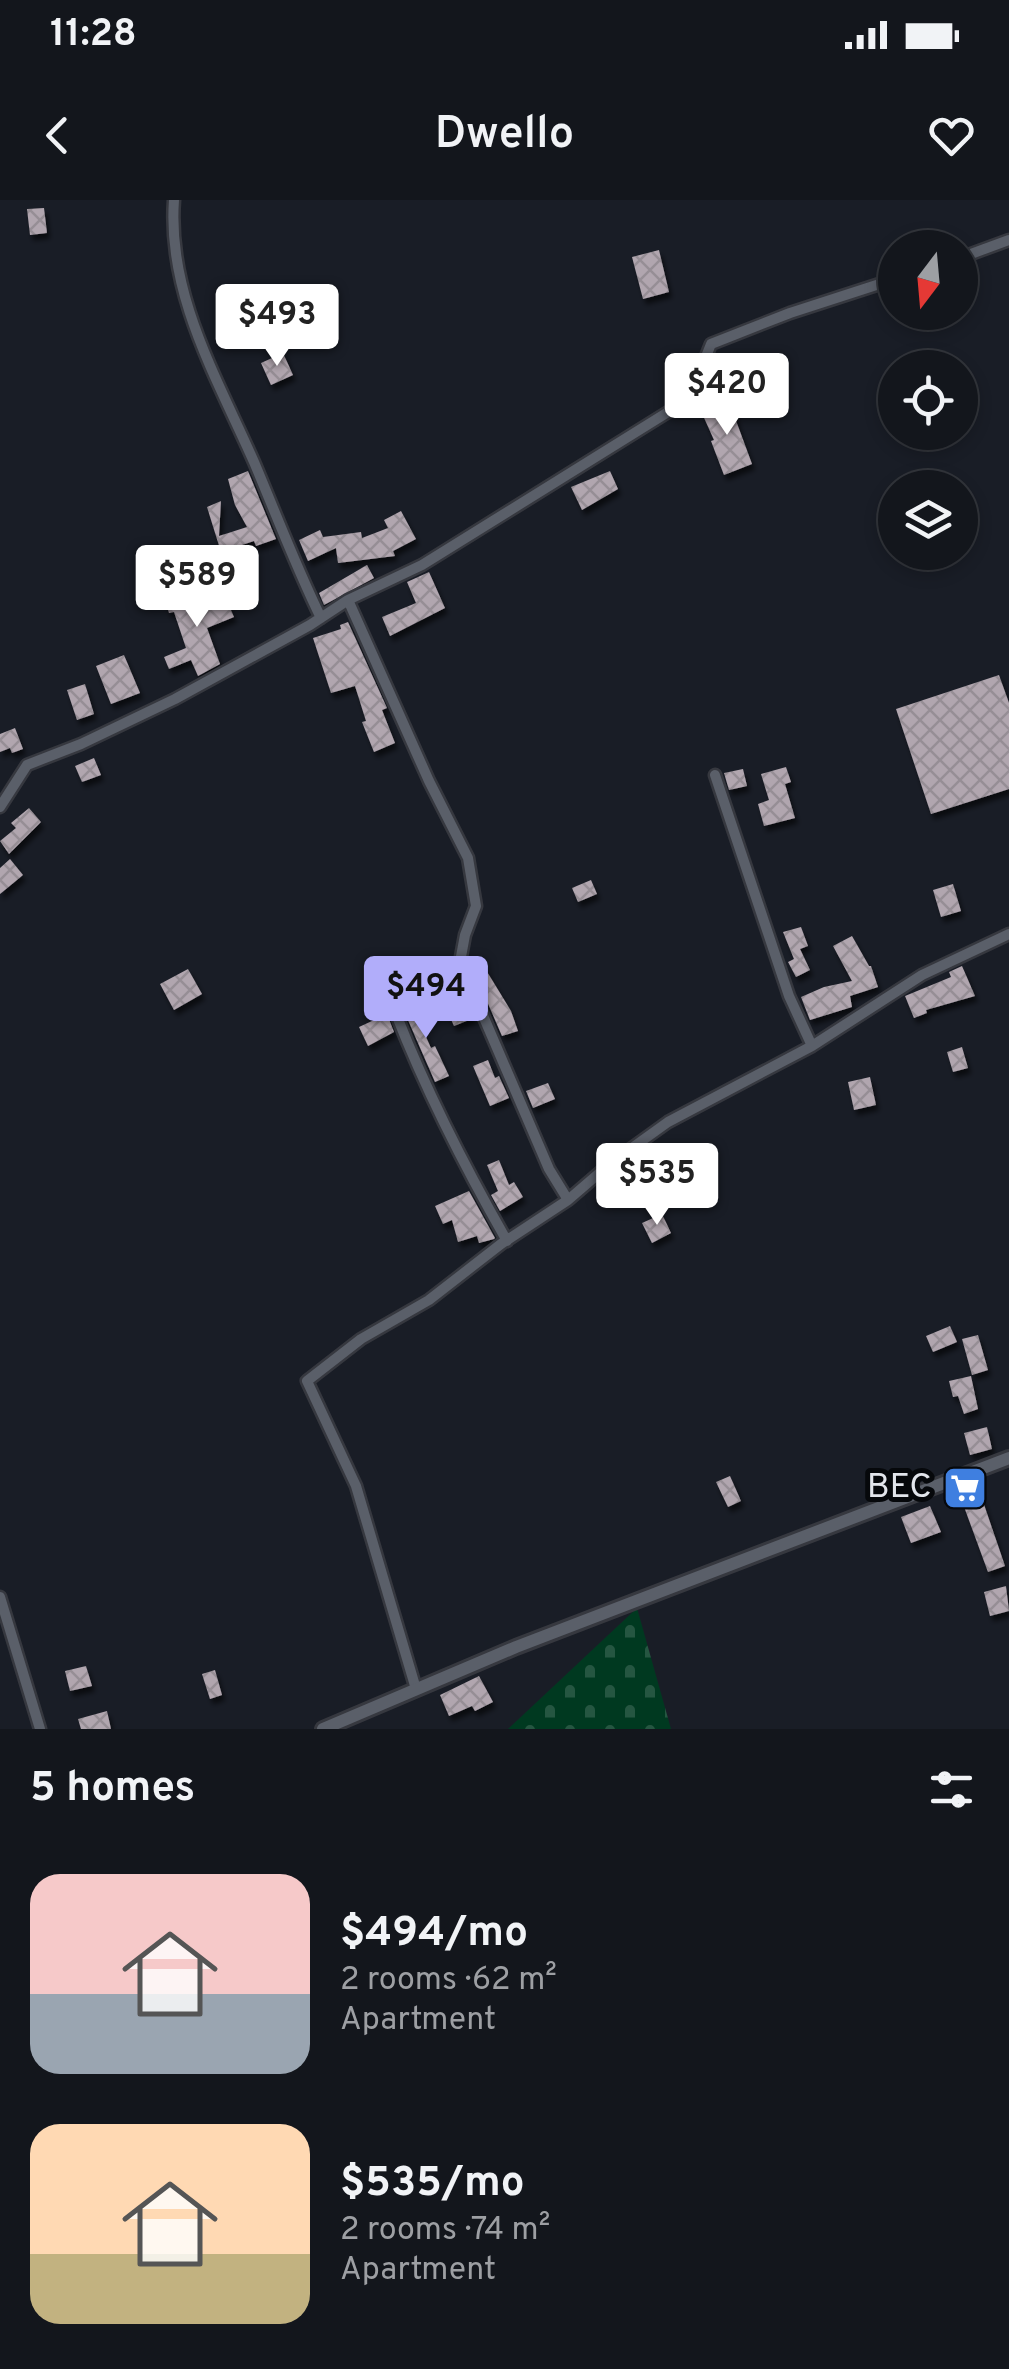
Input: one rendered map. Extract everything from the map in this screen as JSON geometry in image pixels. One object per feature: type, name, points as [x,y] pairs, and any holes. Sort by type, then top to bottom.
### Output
[{"type":"street","points":[[174,200],[171,236],[183,299],[321,618]]},
{"type":"street","points":[[978,251],[1009,240]]},
{"type":"street","points":[[0,807],[27,765],[175,699],[348,600],[422,565],[689,399],[711,344],[878,285]]},
{"type":"street","points":[[348,600],[468,858],[476,906],[464,935],[460,962],[549,1170],[568,1200]]},
{"type":"street","points":[[715,775],[789,996],[812,1046]]},
{"type":"street","points":[[416,1689],[356,1486],[307,1381],[361,1339],[429,1300],[668,1122],[812,1046],[922,976],[1009,934]]},
{"type":"street","points":[[391,1000],[405,1038],[475,1184],[507,1240]]},
{"type":"street","points":[[324,1729],[516,1647],[1009,1458]]},
{"type":"street","points":[[0,1597],[40,1729]]},
{"type":"green space","points":[[637,1608],[671,1729],[508,1729]]},
{"type":"building","points":[[44,208],[47,233],[30,235],[27,209]]},
{"type":"building","points":[[659,250],[669,292],[643,299],[632,257]]},
{"type":"building","points":[[283,353],[293,375],[271,385],[261,363]]},
{"type":"building","points":[[728,399],[752,464],[724,475],[701,411]]},
{"type":"building","points":[[248,471],[276,539],[256,546],[254,541],[221,552],[207,507],[221,501],[219,536],[247,527],[235,505],[228,479]]},
{"type":"building","points":[[610,471],[618,489],[582,510],[571,487]]},
{"type":"building","points":[[401,511],[416,539],[393,551],[395,556],[338,563],[336,548],[308,561],[299,540],[320,530],[323,537],[361,532],[362,538],[388,528],[384,520]]},
{"type":"building","points":[[367,565],[374,578],[324,605],[319,593]]},
{"type":"building","points":[[429,572],[445,608],[390,636],[382,617],[416,603],[407,582]]},
{"type":"building","points":[[182,588],[189,608],[224,594],[234,617],[207,628],[220,664],[198,676],[191,660],[169,669],[164,657],[186,648],[174,612],[169,613],[163,594]]},
{"type":"building","points":[[348,622],[387,708],[382,710],[395,743],[374,752],[362,722],[366,721],[355,686],[331,693],[313,638],[341,629],[340,625]]},
{"type":"building","points":[[124,655],[140,693],[111,704],[96,666]]},
{"type":"building","points":[[999,675],[1009,703],[1009,789],[931,814],[896,709]]},
{"type":"building","points":[[85,684],[94,714],[77,720],[67,690]]},
{"type":"building","points":[[15,728],[23,749],[0,752],[0,734]]},
{"type":"building","points":[[94,758],[101,775],[82,782],[75,766]]},
{"type":"building","points":[[786,767],[791,782],[785,784],[795,818],[764,826],[758,804],[769,800],[761,774]]},
{"type":"building","points":[[743,769],[747,786],[729,790],[724,773]]},
{"type":"building","points":[[29,808],[41,822],[9,854],[0,841],[16,828],[11,823]]},
{"type":"building","points":[[10,859],[23,875],[0,894],[0,868]]},
{"type":"building","points":[[591,880],[597,894],[578,902],[572,888]]},
{"type":"building","points":[[953,884],[961,911],[941,917],[933,890]]},
{"type":"building","points":[[801,927],[808,946],[800,949],[810,970],[796,977],[788,962],[794,959],[783,932]]},
{"type":"building","points":[[852,936],[871,966],[878,987],[850,996],[852,1007],[810,1020],[801,997],[852,981],[833,946]]},
{"type":"building","points":[[962,966],[975,996],[926,1010],[927,1013],[914,1018],[905,996],[951,977],[949,972]]},
{"type":"building","points":[[188,969],[202,994],[174,1010],[160,984]]},
{"type":"building","points":[[486,970],[511,1011],[518,1031],[502,1036],[476,976]]},
{"type":"building","points":[[462,988],[474,1018],[454,1026],[441,997]]},
{"type":"building","points":[[431,999],[435,1008],[417,1017],[449,1076],[435,1082],[404,1011]]},
{"type":"building","points":[[387,1014],[394,1032],[368,1046],[359,1027]]},
{"type":"building","points":[[962,1047],[968,1068],[953,1072],[947,1052]]},
{"type":"building","points":[[488,1060],[509,1098],[490,1106],[473,1066]]},
{"type":"building","points":[[870,1077],[876,1105],[854,1110],[848,1082]]},
{"type":"building","points":[[548,1083],[555,1099],[533,1108],[526,1091]]},
{"type":"building","points":[[681,1145],[692,1181],[673,1187],[662,1151]]},
{"type":"building","points":[[499,1160],[509,1185],[514,1182],[523,1197],[500,1211],[491,1195],[498,1191],[487,1165]]},
{"type":"building","points":[[469,1191],[494,1239],[479,1243],[477,1236],[458,1242],[452,1220],[443,1224],[435,1206]]},
{"type":"building","points":[[662,1214],[671,1233],[652,1243],[642,1223]]},
{"type":"building","points":[[950,1326],[957,1342],[933,1352],[926,1336]]},
{"type":"building","points":[[978,1335],[988,1370],[972,1375],[962,1339]]},
{"type":"building","points":[[971,1376],[978,1409],[964,1414],[949,1381]]},
{"type":"building","points":[[987,1427],[992,1449],[970,1455],[964,1433]]},
{"type":"building","points":[[730,1476],[741,1501],[728,1507],[716,1482]]},
{"type":"building","points":[[978,1487],[1005,1566],[988,1572],[959,1493]]},
{"type":"building","points":[[930,1506],[941,1532],[911,1543],[901,1517]]},
{"type":"building","points":[[1006,1586],[1009,1611],[990,1616],[984,1592]]},
{"type":"building","points":[[86,1666],[92,1686],[70,1691],[65,1671]]},
{"type":"building","points":[[215,1670],[222,1695],[210,1699],[202,1674]]},
{"type":"building","points":[[479,1676],[493,1702],[475,1711],[472,1706],[449,1716],[440,1695]]},
{"type":"building","points":[[107,1711],[111,1729],[81,1729],[78,1719]]},
{"type":"place","name":"BEC","points":[[965,1488]]}]
